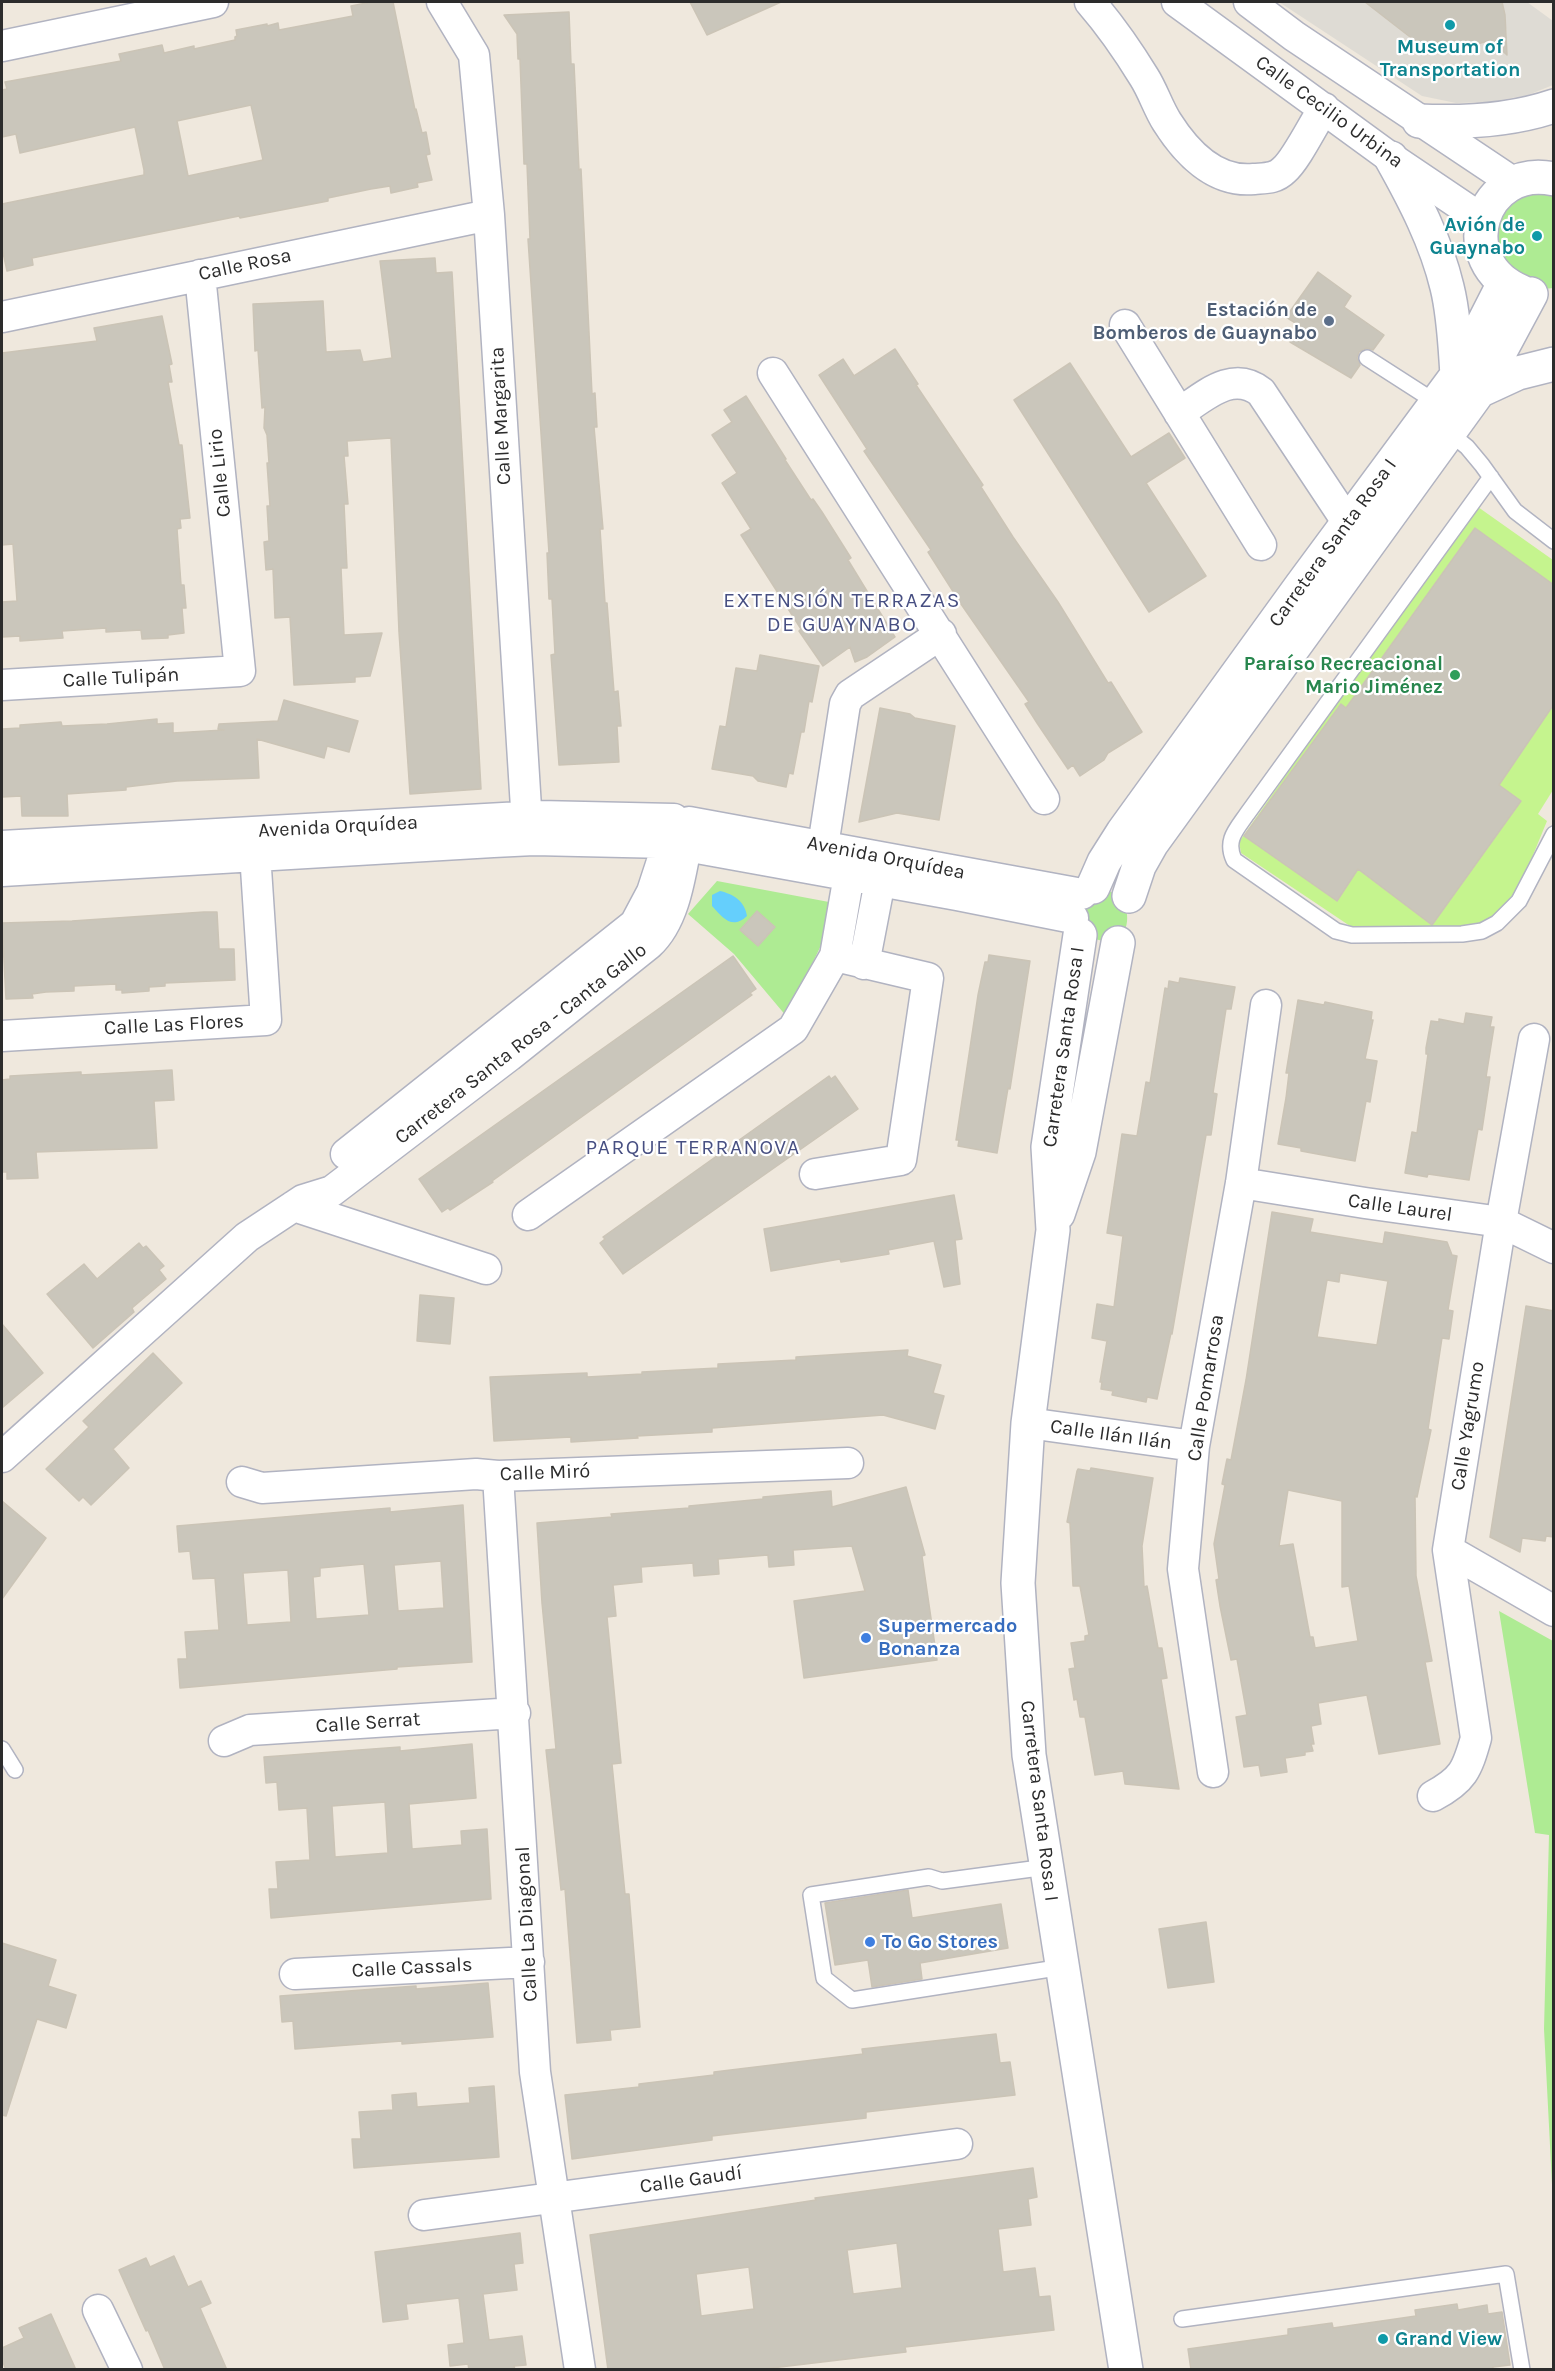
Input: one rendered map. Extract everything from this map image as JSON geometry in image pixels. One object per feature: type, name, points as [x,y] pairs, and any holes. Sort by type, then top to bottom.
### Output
[{"type":"street","points":[[2,46],[213,2]]},
{"type":"street","name":"Calle Margarita","points":[[442,2],[474,55],[489,215],[527,828]]},
{"type":"street","points":[[1090,2],[1104,18],[1145,79],[1166,121],[1188,151],[1206,166],[1229,178],[1248,180],[1273,178],[1285,170],[1324,108]]},
{"type":"street","name":"Calle Cecilio Urbina","points":[[1177,2],[1391,158],[1482,220]]},
{"type":"street","name":"Calle Cecilio Urbina","points":[[1250,2],[1294,36],[1514,183]]},
{"type":"street","points":[[1419,121],[1458,123],[1525,114],[1554,106]]},
{"type":"street","points":[[1391,158],[1420,211],[1441,267],[1468,383],[1509,376],[1554,364]]},
{"type":"street","points":[[1529,290],[1496,275],[1484,256],[1481,245],[1482,220],[1491,202],[1514,183],[1528,178],[1552,176]]},
{"type":"street","name":"Calle Rosa","points":[[2,317],[489,215]]},
{"type":"street","name":"Calle Lirio","points":[[200,274],[240,671]]},
{"type":"street","name":"Carretera Santa Rosa I","points":[[1126,2370],[1029,1755],[1018,1583],[1028,1423],[1053,1230],[1048,1147],[1082,909],[1104,862],[1123,832],[1348,523],[1468,383],[1529,290]]},
{"type":"street","points":[[1125,325],[1261,545]]},
{"type":"street","points":[[773,373],[1044,799]]},
{"type":"street","points":[[1179,413],[1221,385],[1232,382],[1253,386],[1261,392],[1348,523]]},
{"type":"street","name":"Carretera Santa Rosa I","points":[[1129,896],[1139,866],[1152,843],[1437,417]]},
{"type":"street","points":[[824,846],[845,704],[850,695],[941,634]]},
{"type":"street","name":"Calle Tulipán","points":[[2,685],[240,671]]},
{"type":"street","name":"Avenida Orquídea","points":[[2,872],[255,845],[527,828],[679,833],[824,846],[1082,909]]},
{"type":"street","name":"Avenida Orquídea","points":[[679,833],[880,881],[1082,909]]},
{"type":"street","name":"Carretera Santa Rosa - Canta Gallo","points":[[2,1457],[247,1238],[299,1203],[332,1191],[509,1056],[659,935],[669,913],[681,872],[679,833]]},
{"type":"street","name":"Avenida Orquídea","points":[[2,846],[255,845]]},
{"type":"street","name":"Calle Las Flores","points":[[2,1036],[266,1020],[255,845]]},
{"type":"street","points":[[528,1215],[793,1029],[835,956],[849,875]]},
{"type":"street","points":[[864,964],[880,881]]},
{"type":"street","points":[[1101,885],[1113,886],[1129,896],[1134,907],[1135,919],[1128,936],[1118,943],[1100,947],[1089,943],[1082,909],[1101,885]]},
{"type":"street","name":"Carretera Santa Rosa I","points":[[1053,1230],[1079,1152],[1118,943]]},
{"type":"street","points":[[815,1174],[901,1160],[928,978],[835,956]]},
{"type":"street","name":"Calle Pomarrosa","points":[[1213,1773],[1183,1569],[1194,1446],[1241,1183],[1266,1005]]},
{"type":"street","name":"Calle Yagrumo","points":[[1433,1796],[1454,1784],[1469,1763],[1476,1738],[1448,1550],[1501,1222],[1534,1040]]},
{"type":"street","name":"Calle Laurel","points":[[1241,1183],[1501,1222],[1554,1248]]},
{"type":"street","points":[[299,1203],[486,1269]]},
{"type":"street","name":"Calle Ilán Ilán","points":[[1028,1423],[1194,1446]]},
{"type":"street","name":"Calle Miró","points":[[242,1482],[262,1488],[476,1474],[498,1476],[848,1463]]},
{"type":"street","name":"Calle La Diagonal","points":[[498,1476],[515,1713],[535,2072],[580,2370]]},
{"type":"street","points":[[1448,1550],[1554,1611]]},
{"type":"street","name":"Calle Serrat","points":[[224,1741],[250,1730],[515,1713]]},
{"type":"street","name":"Calle Cassals","points":[[295,1974],[529,1962]]},
{"type":"street","name":"Calle Gaudí","points":[[424,2216],[957,2144]]},
{"type":"street","points":[[98,2310],[127,2370]]},
{"type":"lane","points":[[1367,358],[1437,417],[1467,447],[1515,511],[1554,541]]},
{"type":"lane","points":[[1491,477],[1247,814],[1232,837],[1229,850],[1234,860],[1336,931],[1352,935],[1462,934],[1482,931],[1497,923],[1515,906],[1554,834]]},
{"type":"lane","points":[[2,1749],[15,1770]]},
{"type":"lane","points":[[1047,1867],[942,1881],[929,1877],[811,1895],[824,1978],[852,2000],[1063,1967]]},
{"type":"lane","points":[[1182,2319],[1506,2274],[1522,2370]]},
{"type":"green space","points":[[1554,186],[1553,288],[1544,289],[1493,262],[1498,205]]},
{"type":"green space","name":"Paraíso Recreacional Mario Jiménez","points":[[1478,507],[1553,560],[1553,790],[1538,814],[1547,821],[1524,877],[1512,897],[1488,922],[1468,929],[1353,928],[1241,853],[1239,842],[1472,510]]},
{"type":"green space","points":[[717,881],[829,902],[824,939],[787,1017],[734,954],[688,914]]},
{"type":"green space","points":[[1108,891],[1119,897],[1125,907],[1127,924],[1125,930],[1103,941],[1091,938],[1078,919],[1089,895]]},
{"type":"green space","points":[[1499,1611],[1553,1641],[1553,2204],[1544,2029],[1549,1835],[1535,1833]]},
{"type":"shaded area","points":[[1279,2],[1370,2],[1379,6],[1384,16],[1423,47],[1467,47],[1491,40],[1502,50],[1507,39],[1502,2],[1527,2],[1553,21],[1553,85],[1528,95],[1490,102],[1456,103],[1422,96]]},
{"type":"water","points":[[720,891],[738,899],[744,906],[747,916],[737,922],[732,922],[720,915],[712,906],[712,895]]},
{"type":"building","points":[[371,2],[393,2],[415,110],[422,133],[426,132],[430,154],[426,155],[432,180],[417,183],[418,187],[391,193],[390,186],[371,189],[328,198],[328,201],[240,218],[239,216],[32,258],[33,265],[7,271],[2,248],[2,204],[144,175],[144,170],[135,127],[20,153],[16,134],[2,137],[2,90],[7,89],[5,82],[121,61],[119,54],[162,45],[164,53],[235,40],[236,30],[267,24],[267,26],[278,23],[279,30],[353,16],[351,6]],"holes":[[[251,105],[263,160],[188,176],[177,121]]]},
{"type":"building","points":[[690,2],[781,2],[707,35]]},
{"type":"building","name":"Museum of Transportation","points":[[1365,2],[1502,2],[1507,55],[1491,40],[1467,47],[1423,47]]},
{"type":"building","points":[[569,12],[579,170],[581,169],[592,394],[595,393],[597,427],[594,427],[603,529],[600,529],[605,603],[607,603],[614,692],[618,691],[621,726],[617,726],[619,762],[559,765],[551,655],[555,654],[552,599],[549,599],[547,553],[549,553],[528,239],[530,239],[527,164],[524,164],[520,59],[518,59],[517,34],[504,15]]},
{"type":"building","points":[[435,258],[436,273],[452,272],[481,789],[410,794],[399,632],[391,438],[347,441],[348,456],[344,456],[348,504],[344,504],[347,568],[341,568],[344,635],[382,633],[370,676],[355,677],[355,682],[294,685],[290,617],[275,618],[273,569],[266,570],[264,542],[269,541],[267,506],[270,506],[267,463],[269,463],[258,350],[255,351],[253,304],[323,301],[326,352],[360,350],[363,362],[392,358],[380,261]]},
{"type":"building","name":"Estación de Bomberos de Guaynabo","points":[[1318,272],[1351,296],[1344,307],[1384,335],[1373,350],[1367,348],[1359,352],[1357,358],[1360,365],[1351,378],[1290,342],[1300,326],[1286,317]]},
{"type":"building","points":[[162,316],[172,364],[169,365],[172,382],[168,382],[179,445],[182,445],[190,518],[180,519],[181,528],[177,529],[181,585],[184,585],[186,608],[182,608],[184,633],[168,635],[168,638],[142,639],[141,630],[106,632],[106,628],[62,631],[63,638],[20,641],[20,636],[2,637],[2,602],[17,601],[13,544],[2,545],[2,353],[97,341],[94,328]]},
{"type":"building","points":[[895,349],[918,384],[916,385],[983,485],[981,487],[1013,537],[1142,732],[1108,753],[1104,760],[1080,776],[1073,765],[1068,769],[1037,723],[1025,704],[1029,702],[961,604],[928,552],[931,550],[864,451],[867,449],[819,375],[843,359],[854,376]]},
{"type":"building","points":[[1070,363],[1131,457],[1169,433],[1185,458],[1146,483],[1206,576],[1149,612],[1014,400]]},
{"type":"building","points":[[746,396],[785,460],[851,558],[848,560],[895,637],[867,657],[855,662],[850,647],[823,666],[741,535],[751,529],[722,483],[737,473],[712,435],[732,422],[724,410]]},
{"type":"building","name":"Paraíso Recreacional Mario Jiménez","points":[[1475,528],[1554,585],[1554,704],[1499,785],[1521,801],[1432,925],[1358,869],[1337,901],[1244,836],[1341,704],[1346,708]]},
{"type":"building","points":[[760,655],[819,666],[812,702],[809,701],[804,732],[801,732],[793,774],[789,773],[786,787],[758,781],[753,776],[712,769],[720,726],[726,727],[736,668],[757,671]]},
{"type":"building","points":[[284,700],[358,721],[349,752],[327,746],[324,758],[257,739],[259,778],[177,781],[126,787],[126,790],[67,794],[68,816],[22,816],[21,796],[2,797],[2,729],[20,728],[20,725],[61,722],[62,726],[157,719],[157,724],[173,723],[173,733],[224,730],[218,729],[219,724],[278,721]]},
{"type":"building","points":[[880,708],[955,726],[939,820],[897,813],[859,822]]},
{"type":"building","points":[[757,911],[775,927],[758,946],[740,930]]},
{"type":"building","points":[[217,912],[219,949],[234,949],[235,980],[165,983],[165,986],[149,987],[149,991],[122,993],[122,990],[116,990],[116,984],[74,986],[74,991],[46,992],[32,994],[33,998],[6,999],[2,923],[72,921]]},
{"type":"building","points":[[989,955],[1030,961],[1010,1089],[1008,1088],[997,1153],[958,1146],[959,1140],[956,1140],[978,995],[985,962],[988,962]]},
{"type":"building","points":[[733,956],[756,989],[750,993],[752,995],[493,1182],[450,1210],[448,1208],[442,1212],[419,1179]]},
{"type":"building","points":[[1180,978],[1235,987],[1231,1009],[1226,1009],[1213,1093],[1217,1094],[1211,1135],[1206,1135],[1172,1334],[1157,1399],[1147,1397],[1146,1402],[1112,1395],[1113,1391],[1101,1389],[1102,1382],[1100,1382],[1107,1341],[1092,1338],[1097,1304],[1114,1307],[1123,1236],[1107,1233],[1122,1134],[1137,1136],[1146,1082],[1150,1083],[1165,988],[1168,989],[1169,981],[1179,983]]},
{"type":"building","points":[[1298,1000],[1324,1005],[1325,1002],[1372,1012],[1371,1020],[1373,1020],[1365,1059],[1377,1061],[1370,1102],[1366,1101],[1355,1161],[1301,1151],[1301,1148],[1278,1144],[1289,1073],[1286,1073]]},
{"type":"building","points":[[1466,1013],[1492,1017],[1490,1027],[1494,1027],[1486,1077],[1490,1077],[1482,1130],[1478,1129],[1469,1180],[1405,1173],[1412,1132],[1417,1133],[1431,1021],[1439,1022],[1439,1019],[1464,1024]]},
{"type":"building","points":[[172,1070],[174,1100],[154,1101],[157,1148],[36,1152],[38,1178],[7,1179],[7,1172],[2,1172],[2,1080],[10,1079],[10,1076]]},
{"type":"building","points":[[829,1076],[831,1079],[835,1076],[858,1109],[623,1274],[600,1243],[605,1239],[603,1237]]},
{"type":"building","points":[[954,1195],[962,1239],[955,1240],[960,1284],[944,1287],[934,1241],[888,1250],[889,1254],[841,1262],[840,1259],[771,1271],[764,1229]]},
{"type":"building","points":[[1272,1212],[1313,1219],[1310,1232],[1383,1244],[1385,1232],[1447,1242],[1452,1255],[1457,1256],[1448,1310],[1453,1311],[1449,1339],[1442,1338],[1428,1429],[1431,1430],[1417,1497],[1415,1496],[1416,1576],[1432,1661],[1425,1662],[1440,1744],[1379,1754],[1367,1695],[1318,1703],[1321,1724],[1311,1726],[1313,1751],[1305,1752],[1305,1755],[1285,1758],[1287,1772],[1261,1776],[1259,1765],[1244,1767],[1236,1717],[1247,1715],[1237,1659],[1231,1660],[1220,1606],[1214,1544],[1225,1485],[1222,1484],[1227,1459],[1231,1460]],"holes":[[[1340,1273],[1388,1281],[1377,1345],[1317,1337],[1327,1280],[1339,1282]],[[1288,1490],[1342,1501],[1342,1587],[1349,1586],[1358,1641],[1315,1648],[1313,1637],[1310,1637],[1293,1544],[1279,1546]]]},
{"type":"building","points":[[139,1243],[143,1248],[146,1246],[164,1266],[159,1270],[166,1279],[132,1308],[134,1312],[93,1348],[47,1294],[84,1264],[97,1279]]},
{"type":"building","points":[[420,1295],[454,1298],[450,1344],[417,1341]]},
{"type":"building","points":[[1526,1306],[1554,1311],[1554,1537],[1546,1536],[1545,1541],[1522,1538],[1520,1552],[1490,1537]]},
{"type":"building","points":[[2,1324],[43,1373],[2,1408]]},
{"type":"building","points":[[908,1350],[907,1356],[941,1365],[933,1393],[944,1396],[935,1429],[883,1415],[712,1428],[712,1432],[637,1436],[638,1438],[571,1442],[571,1437],[494,1441],[490,1377],[587,1373],[587,1377],[642,1374],[642,1372],[718,1368],[718,1364]]},
{"type":"building","points":[[153,1353],[182,1383],[113,1449],[129,1468],[91,1505],[83,1497],[79,1501],[46,1469],[89,1427],[83,1421]]},
{"type":"building","points":[[1091,1468],[1153,1478],[1142,1546],[1144,1587],[1147,1586],[1158,1648],[1162,1648],[1167,1678],[1161,1679],[1179,1789],[1125,1784],[1123,1771],[1095,1775],[1085,1717],[1080,1717],[1077,1699],[1074,1700],[1069,1669],[1075,1668],[1071,1643],[1085,1641],[1085,1636],[1089,1635],[1080,1586],[1073,1586],[1070,1523],[1067,1522],[1077,1471],[1078,1469],[1090,1471]]},
{"type":"building","points":[[906,1487],[925,1555],[922,1556],[937,1660],[804,1678],[794,1601],[865,1591],[852,1546],[793,1550],[794,1565],[769,1567],[768,1555],[718,1559],[719,1574],[694,1576],[693,1563],[641,1567],[642,1582],[613,1585],[616,1616],[607,1617],[621,1763],[612,1764],[625,1894],[629,1894],[640,2027],[610,2030],[611,2040],[577,2043],[565,1889],[561,1890],[546,1750],[556,1749],[537,1523],[612,1517],[611,1514],[689,1508],[689,1506],[763,1499],[763,1497],[831,1491],[832,1507]]},
{"type":"building","points":[[2,1501],[46,1538],[2,1599]]},
{"type":"building","points":[[463,1505],[472,1662],[180,1688],[178,1659],[187,1659],[185,1632],[219,1630],[215,1578],[193,1579],[190,1551],[179,1552],[177,1526],[390,1508],[390,1512]],"holes":[[[441,1561],[444,1608],[398,1611],[394,1565]],[[364,1564],[369,1615],[316,1619],[313,1577],[320,1576],[320,1568]],[[288,1570],[291,1622],[247,1625],[243,1573]]]},
{"type":"building","points":[[472,1744],[476,1798],[409,1804],[412,1849],[462,1845],[461,1831],[487,1829],[491,1899],[271,1918],[269,1889],[278,1889],[276,1862],[310,1860],[307,1808],[279,1810],[277,1782],[266,1783],[264,1757],[400,1747],[400,1751]],"holes":[[[385,1802],[388,1853],[335,1857],[332,1806]]]},
{"type":"building","name":"To Go Stores","points":[[908,1890],[912,1918],[1001,1904],[1008,1948],[920,1963],[922,1979],[872,1987],[868,1960],[835,1965],[825,1903]]},
{"type":"building","points":[[1206,1922],[1214,1982],[1168,1988],[1159,1929]]},
{"type":"building","points":[[2,1943],[56,1960],[48,1986],[76,1995],[66,2028],[37,2019],[6,2116],[2,2115]]},
{"type":"building","points":[[488,1983],[493,2037],[295,2049],[293,2021],[282,2022],[280,1996]]},
{"type":"building","points":[[996,2034],[1000,2063],[1010,2062],[1015,2095],[866,2112],[866,2118],[712,2136],[712,2140],[572,2159],[565,2095],[639,2087],[639,2084],[714,2075],[714,2072],[863,2054],[862,2049]]},
{"type":"building","points":[[494,2086],[499,2157],[354,2168],[352,2139],[361,2139],[359,2112],[393,2110],[392,2095],[416,2093],[417,2107],[470,2103],[469,2088]]},
{"type":"building","points":[[1033,2168],[1037,2197],[1028,2199],[1031,2225],[998,2229],[1003,2272],[1035,2268],[1039,2297],[1050,2296],[1054,2330],[905,2347],[906,2352],[755,2370],[608,2370],[590,2235],[816,2200],[815,2198]],"holes":[[[897,2243],[902,2288],[853,2294],[847,2250]],[[749,2267],[754,2309],[701,2316],[696,2274]]]},
{"type":"building","points":[[520,2233],[523,2263],[514,2264],[517,2290],[483,2294],[489,2340],[522,2336],[526,2365],[514,2366],[515,2370],[469,2370],[468,2364],[450,2366],[448,2345],[464,2343],[459,2298],[406,2304],[408,2319],[383,2322],[375,2252]]},
{"type":"building","points":[[174,2256],[188,2287],[201,2281],[211,2303],[200,2308],[227,2370],[165,2370],[148,2330],[146,2331],[119,2270],[146,2258],[150,2267]]},
{"type":"building","name":"Grand View","points":[[1457,2304],[1458,2310],[1487,2305],[1488,2314],[1502,2312],[1510,2365],[1493,2367],[1493,2370],[1191,2370],[1188,2349],[1288,2335],[1288,2329],[1332,2323],[1333,2328],[1416,2316],[1415,2310]]},
{"type":"building","points":[[51,2314],[76,2370],[6,2370],[2,2360],[2,2348],[24,2338],[19,2328]]},
{"type":"place","name":"Museum of Transportation","points":[[1450,25]]},
{"type":"place","name":"Avión de Guaynabo","points":[[1537,236]]},
{"type":"place","name":"Estación de Bomberos de Guaynabo","points":[[1329,321]]},
{"type":"place","name":"Paraíso Recreacional Mario Jiménez","points":[[1455,675]]},
{"type":"place","name":"Supermercado Bonanza","points":[[866,1638]]},
{"type":"place","name":"To Go Stores","points":[[870,1942]]},
{"type":"place","name":"Grand View","points":[[1383,2339]]},
{"type":"district","name":"EXTENSIÓN TERRAZAS DE GUAYNABO","points":[[842,613]]},
{"type":"district","name":"PARQUE TERRANOVA","points":[[693,1148]]}]
